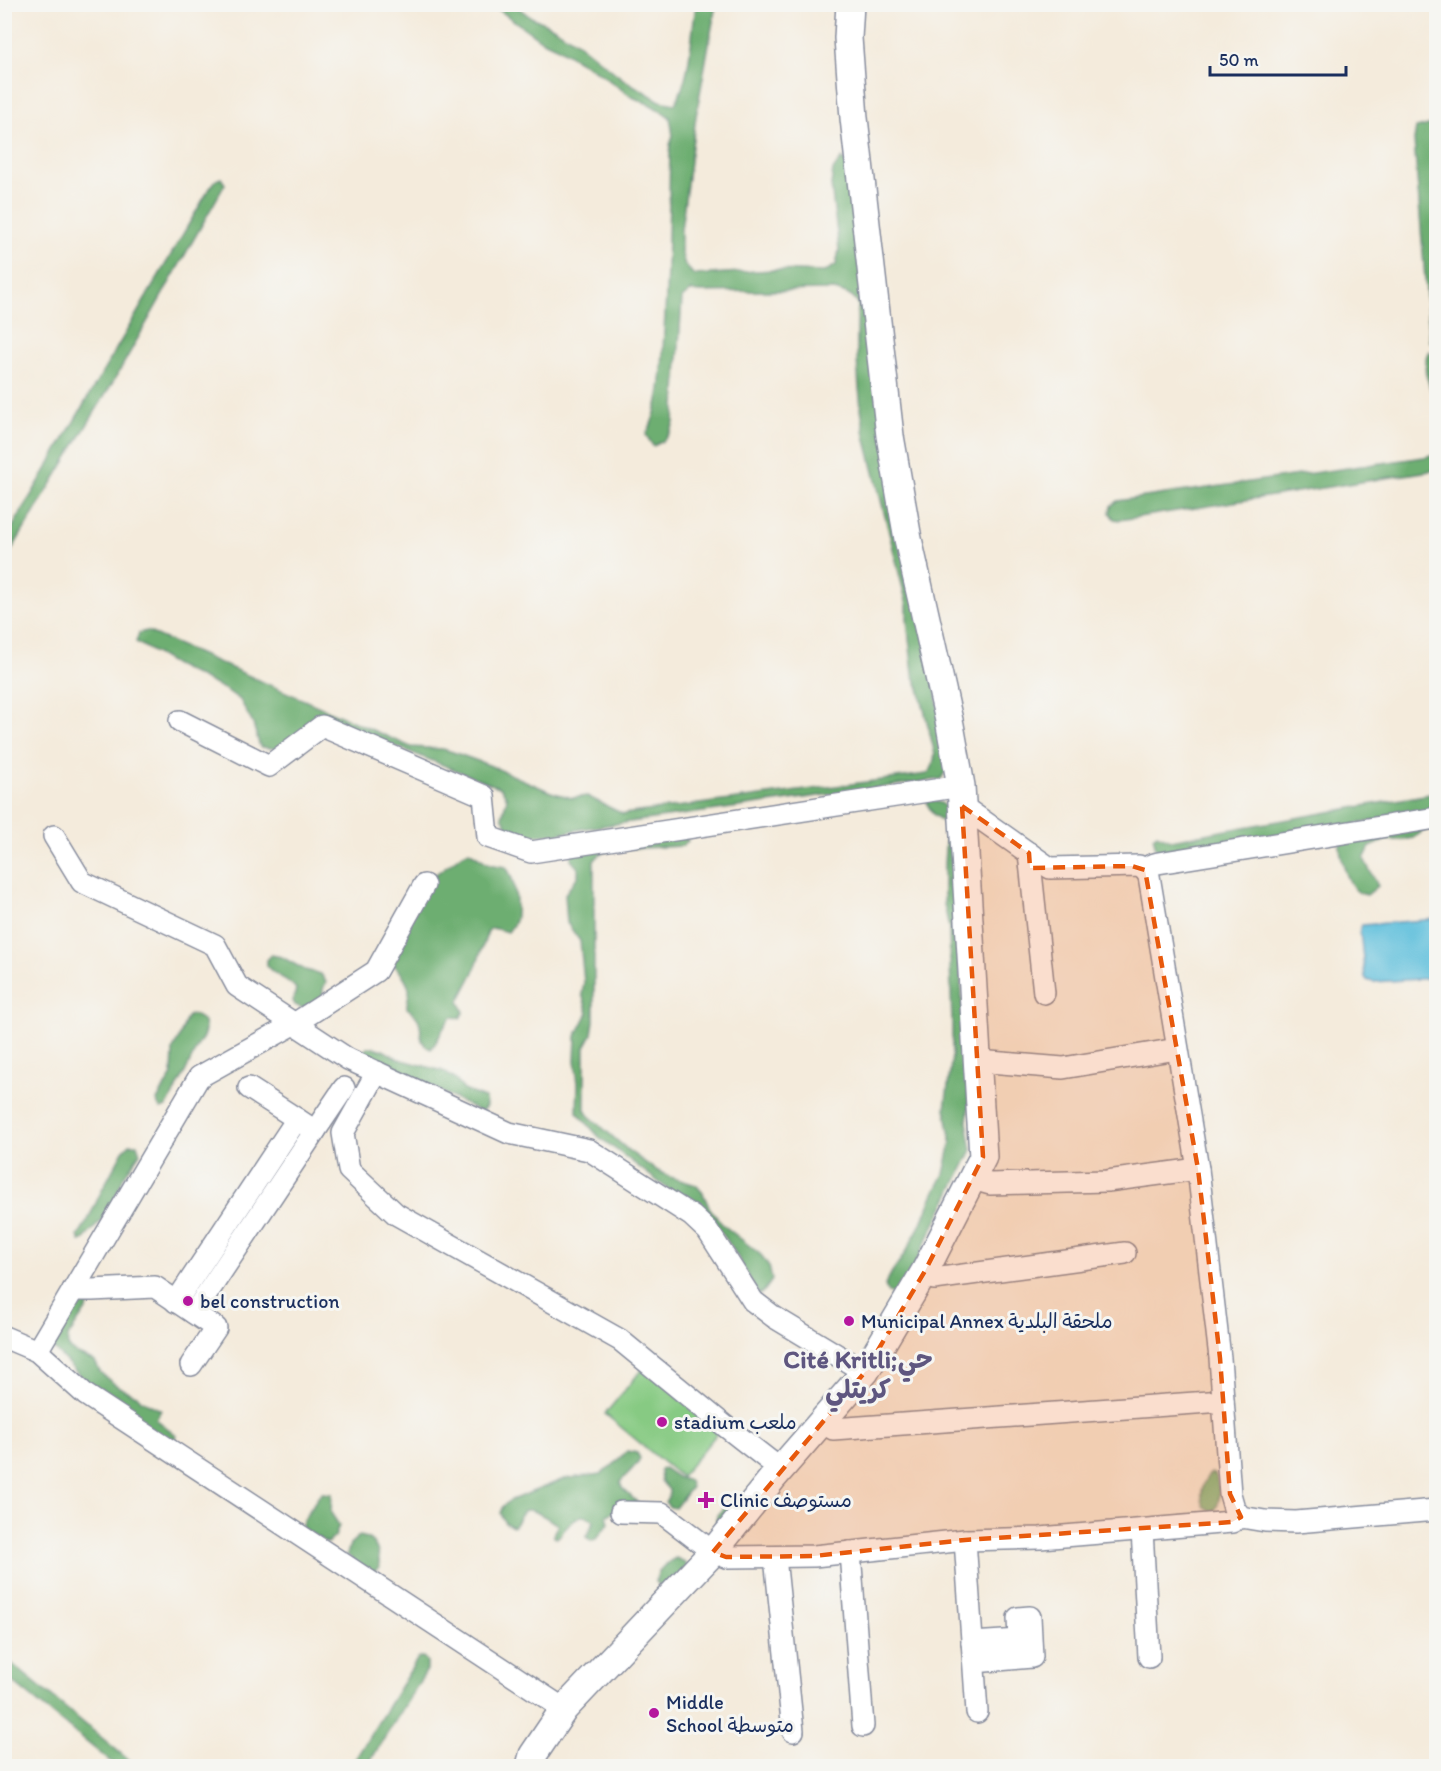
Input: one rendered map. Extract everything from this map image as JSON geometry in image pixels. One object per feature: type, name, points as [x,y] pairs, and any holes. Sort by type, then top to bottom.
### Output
[{"type":"street","points":[[530,1767],[533,1755],[564,1709],[713,1552],[776,1474],[865,1372],[923,1274],[983,1157],[962,796],[950,725],[908,540],[890,436],[854,118],[848,38],[850,4]]},
{"type":"street","points":[[180,721],[269,766],[322,726],[484,796],[488,837],[531,852],[962,796],[1036,863],[1139,866],[1145,870],[1150,885],[1198,1169],[1220,1358],[1230,1494],[1234,1508],[1241,1517]]},
{"type":"street","points":[[1145,870],[1158,863],[1437,818]]},
{"type":"street","points":[[54,836],[82,882],[215,945],[237,986],[348,1059],[509,1133],[589,1150],[692,1216],[708,1231],[733,1267],[744,1289],[764,1311],[865,1372]]},
{"type":"street","points":[[1036,863],[1044,993]]},
{"type":"street","points":[[37,1352],[199,1077],[294,1024],[376,971],[424,885]]},
{"type":"street","points":[[977,1061],[1063,1068],[1177,1048]]},
{"type":"street","points":[[377,1072],[343,1133],[349,1170],[396,1214],[620,1340],[730,1430],[723,1439],[776,1474]]},
{"type":"street","points":[[249,1088],[315,1131]]},
{"type":"street","points":[[194,1313],[344,1088]]},
{"type":"street","points":[[176,1302],[297,1119]]},
{"type":"street","points":[[972,1179],[990,1184],[1107,1181],[1198,1169]]},
{"type":"street","points":[[923,1274],[934,1279],[1125,1253]]},
{"type":"street","points":[[73,1290],[154,1287],[216,1328],[191,1365]]},
{"type":"street","points":[[4,1337],[37,1352],[86,1395],[564,1709]]},
{"type":"street","points":[[822,1421],[833,1430],[1223,1401]]},
{"type":"street","points":[[621,1512],[662,1513],[713,1552],[726,1557],[776,1557],[814,1556],[965,1540],[1040,1538],[1142,1530],[1232,1522],[1241,1517],[1265,1521],[1296,1522],[1437,1510]]},
{"type":"street","points":[[1142,1530],[1149,1657]]},
{"type":"street","points":[[965,1540],[977,1712]]},
{"type":"street","points":[[850,1552],[862,1726]]},
{"type":"street","points":[[776,1557],[793,1731]]},
{"type":"highlighted area","points":[[962,806],[1029,853],[1030,868],[1132,866],[1145,870],[1198,1169],[1220,1358],[1230,1494],[1241,1517],[1232,1522],[965,1540],[814,1556],[726,1557],[713,1552],[865,1372],[925,1271],[983,1157]]},
{"type":"green space","points":[[492,5],[515,5],[529,16],[553,27],[578,43],[623,79],[660,101],[675,104],[690,56],[696,5],[716,5],[696,116],[681,230],[681,252],[685,265],[694,275],[773,270],[824,272],[836,265],[839,250],[831,185],[833,170],[842,158],[850,168],[948,767],[941,779],[557,834],[526,836],[511,832],[502,817],[507,798],[501,788],[324,718],[280,749],[260,747],[253,724],[240,700],[226,690],[175,665],[136,642],[139,633],[147,631],[411,747],[453,752],[551,792],[572,798],[587,796],[623,814],[927,774],[932,768],[935,755],[919,688],[913,674],[907,605],[865,436],[858,371],[858,305],[848,295],[834,290],[690,291],[682,298],[674,423],[666,438],[653,446],[646,435],[656,410],[662,371],[670,145],[673,136],[670,117],[632,97],[599,73],[541,40]]},
{"type":"green space","points":[[1436,123],[1436,137],[1434,138],[1436,344],[1430,342],[1414,140],[1416,128]]},
{"type":"green space","points":[[221,178],[225,184],[116,377],[5,561],[5,540],[208,191],[216,180]]},
{"type":"green space","points":[[1429,351],[1436,358],[1436,405],[1426,370]]},
{"type":"green space","points":[[1436,454],[1436,470],[1120,520],[1114,519],[1110,513],[1111,506],[1117,501]]},
{"type":"green space","points":[[1436,793],[1436,811],[1165,855],[1157,849],[1153,837],[1157,834],[1171,840]]},
{"type":"green space","points":[[930,800],[941,803],[950,810],[969,1105],[967,1122],[972,1150],[904,1286],[895,1293],[888,1293],[885,1285],[924,1218],[944,1174],[951,1142],[945,1108],[952,1056],[949,928],[944,904],[946,833],[942,821],[933,814],[926,802]]},
{"type":"green space","points":[[1436,828],[1423,831],[1414,838],[1386,840],[1370,847],[1364,859],[1378,886],[1367,895],[1359,893],[1350,883],[1344,868],[1340,841]]},
{"type":"green space","points":[[684,835],[688,841],[683,846],[617,849],[601,853],[594,861],[594,1021],[592,1034],[585,1047],[585,1110],[629,1151],[656,1170],[696,1185],[722,1224],[761,1255],[769,1266],[772,1280],[759,1295],[732,1248],[713,1223],[599,1137],[577,1112],[576,1036],[588,1013],[582,994],[584,982],[580,941],[567,923],[565,894],[578,876],[578,868],[571,860],[572,853]]},
{"type":"green space","points":[[469,851],[489,864],[506,867],[512,877],[515,890],[516,918],[508,932],[492,928],[488,931],[474,972],[459,1001],[464,1012],[460,1018],[452,1017],[431,1049],[423,1043],[418,1019],[407,1008],[408,985],[390,960],[432,877]]},
{"type":"green space","points":[[271,955],[282,957],[305,970],[321,974],[326,982],[323,998],[302,1008],[295,1005],[293,1001],[296,989],[267,966],[267,960]]},
{"type":"green space","points":[[192,1014],[203,1020],[205,1029],[203,1036],[166,1107],[161,1109],[157,1100],[172,1075],[173,1049],[187,1017]]},
{"type":"green space","points":[[373,1047],[399,1059],[443,1071],[455,1079],[464,1090],[485,1098],[486,1106],[481,1112],[407,1074],[364,1059],[363,1052]]},
{"type":"green space","points":[[130,1144],[137,1144],[140,1153],[124,1176],[112,1205],[102,1220],[80,1241],[78,1236],[123,1151]]},
{"type":"green space","points":[[81,1298],[90,1300],[88,1307],[69,1335],[68,1346],[71,1350],[94,1361],[101,1373],[113,1383],[161,1410],[156,1419],[176,1435],[173,1444],[112,1403],[85,1381],[53,1348],[60,1329]]},
{"type":"green space","name":"stadium ملعب","points":[[644,1367],[720,1430],[681,1477],[605,1414]]},
{"type":"green space","points":[[627,1451],[637,1453],[640,1458],[620,1482],[622,1488],[637,1502],[607,1515],[609,1523],[596,1539],[592,1541],[586,1537],[594,1521],[583,1516],[573,1520],[557,1538],[554,1537],[554,1532],[558,1525],[531,1511],[524,1511],[513,1527],[505,1523],[500,1513],[509,1501],[564,1479],[600,1474],[610,1468]]},
{"type":"green space","points":[[664,1468],[677,1477],[689,1481],[691,1487],[675,1508],[665,1502],[669,1496],[669,1490],[661,1481],[660,1470]]},
{"type":"green space","points":[[1211,1473],[1216,1475],[1219,1498],[1215,1510],[1210,1511],[1203,1504],[1202,1494],[1205,1480]]},
{"type":"green space","points":[[322,1493],[332,1494],[331,1513],[339,1525],[335,1537],[327,1543],[301,1528],[310,1509]]},
{"type":"green space","points":[[731,1501],[738,1503],[718,1524],[717,1515]]},
{"type":"green space","points":[[359,1536],[373,1543],[378,1551],[379,1568],[370,1573],[347,1555],[350,1544]]},
{"type":"green space","points":[[676,1558],[687,1566],[668,1587],[661,1587],[656,1582],[660,1570]]},
{"type":"green space","points":[[423,1657],[427,1661],[427,1670],[367,1766],[351,1766],[418,1658]]},
{"type":"green space","points":[[5,1658],[136,1766],[116,1766],[5,1676]]},
{"type":"water","points":[[1436,919],[1436,978],[1373,982],[1367,980],[1360,930],[1362,925]]},
{"type":"place","name":"bel construction","points":[[188,1301]]},
{"type":"place","name":"Municipal Annex ملحقة البلدية","points":[[849,1321]]},
{"type":"place","name":"stadium ملعب","points":[[662,1422]]},
{"type":"place","name":"Clinic مستوصف","points":[[706,1500]]},
{"type":"place","name":"Middle School متوسطة","points":[[654,1713]]},
{"type":"district","name":"Cité Kritli;حي كريتلي","points":[[858,1374]]}]
